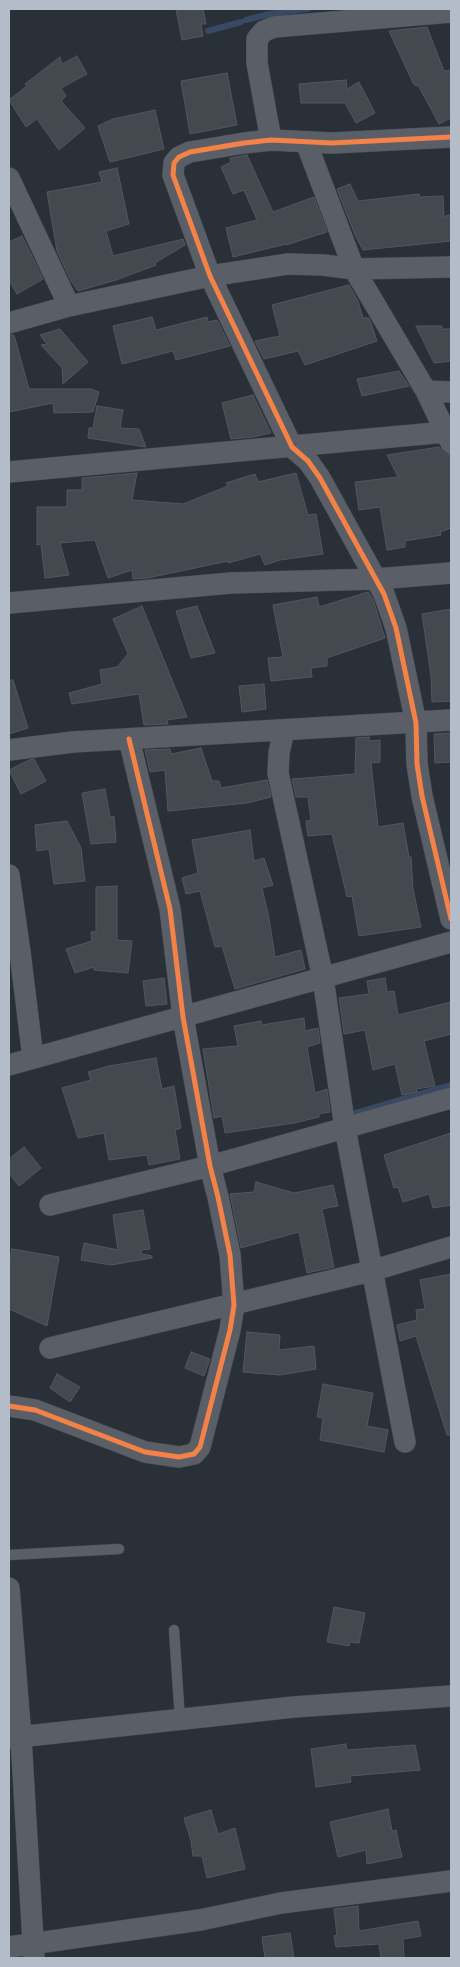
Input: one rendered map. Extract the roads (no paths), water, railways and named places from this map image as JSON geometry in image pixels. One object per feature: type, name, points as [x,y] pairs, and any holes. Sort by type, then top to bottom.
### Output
[{"type":"street","points":[[272,140],[256,63],[257,39],[264,31],[274,27],[356,14],[451,12]]},
{"type":"street","points":[[451,137],[332,143],[272,140],[190,152],[179,157],[174,163],[173,174],[210,276],[292,447],[308,461],[320,478],[384,594],[396,628],[416,722],[417,764],[422,796],[451,919]]},
{"type":"street","points":[[9,472],[292,447],[448,437],[426,391],[354,268],[306,142]]},
{"type":"street","points":[[9,178],[69,306]]},
{"type":"street","points":[[9,323],[69,306],[210,276],[288,264],[354,268],[451,267]]},
{"type":"street","points":[[426,391],[451,392]]},
{"type":"street","points":[[9,604],[231,583],[376,579],[451,573]]},
{"type":"street","points":[[9,750],[73,742],[451,720]]},
{"type":"street","points":[[284,730],[279,753],[278,773],[323,978],[345,1128],[405,1442]]},
{"type":"street","points":[[9,1406],[35,1410],[145,1452],[179,1457],[194,1454],[200,1447],[220,1372],[234,1306],[230,1255],[210,1166],[183,1017],[170,909],[129,739]]},
{"type":"street","points":[[9,876],[11,905],[20,952],[33,1058]]},
{"type":"street","points":[[9,1065],[451,942]]},
{"type":"street","points":[[50,1205],[210,1166],[451,1098]]},
{"type":"street","points":[[50,1348],[234,1306],[371,1271],[451,1247]]},
{"type":"street","points":[[9,1588],[15,1738],[33,1952]]},
{"type":"street","points":[[15,1738],[294,1707],[451,1696]]},
{"type":"street","points":[[9,1947],[33,1952],[281,1903],[451,1881]]},
{"type":"lane","points":[[9,1555],[119,1549]]},
{"type":"lane","points":[[174,1630],[180,1720]]},
{"type":"waterway","points":[[246,20],[269,14],[308,9]]},
{"type":"waterway","points":[[208,31],[241,22]]},
{"type":"waterway","points":[[356,1113],[451,1085]]}]
